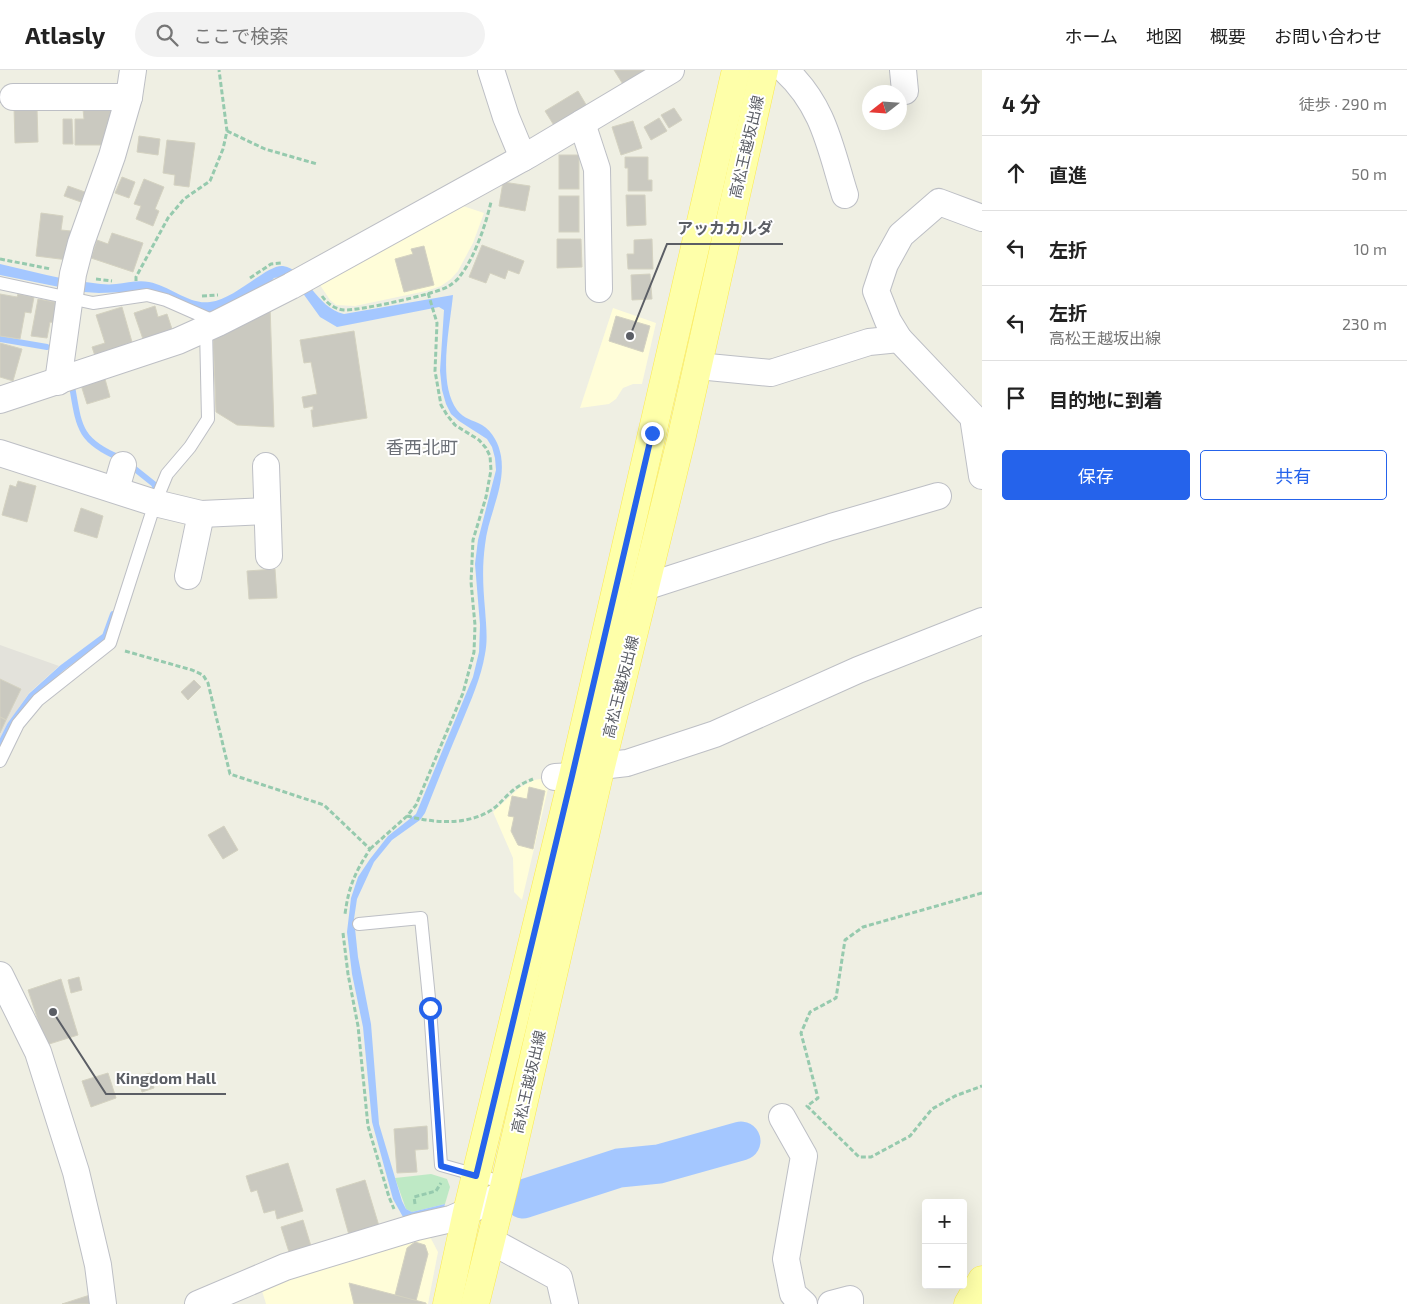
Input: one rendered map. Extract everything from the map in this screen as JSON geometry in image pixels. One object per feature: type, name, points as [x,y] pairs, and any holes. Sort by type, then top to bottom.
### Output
[{"type":"main road","name":"高松王越坂出線","points":[[448,1304],[564,776],[680,309],[736,70]]},
{"type":"main road","name":"高松王越坂出線","points":[[475,1304],[698,366],[764,70]]},
{"type":"main road","points":[[968,1304],[982,1280]]},
{"type":"street","points":[[58,382],[70,286],[81,243],[112,156],[129,97],[133,70]]},
{"type":"street","points":[[491,70],[506,117],[523,158]]},
{"type":"street","points":[[0,400],[178,341],[300,282],[523,158],[671,70]]},
{"type":"street","points":[[785,70],[813,103],[823,123],[845,196]]},
{"type":"street","points":[[13,96],[129,97]]},
{"type":"street","points":[[582,123],[597,169],[599,289]]},
{"type":"street","points":[[982,218],[939,202],[901,234],[885,264],[876,291],[888,321],[899,339],[973,417],[982,476]]},
{"type":"street","points":[[680,309],[709,318]]},
{"type":"street","points":[[698,366],[771,373],[869,342],[899,339]]},
{"type":"street","points":[[0,453],[120,477],[155,503],[201,514],[268,511]]},
{"type":"street","points":[[266,466],[270,556]]},
{"type":"street","points":[[645,587],[938,496]]},
{"type":"street","points":[[188,576],[201,514]]},
{"type":"street","points":[[564,776],[602,766],[627,763],[715,734],[858,670],[982,621]]},
{"type":"street","points":[[0,975],[38,1052],[73,1163],[98,1265],[103,1304]]},
{"type":"street","points":[[782,1117],[804,1156],[786,1259],[794,1294],[804,1304]]},
{"type":"street","points":[[198,1304],[285,1267],[412,1220],[451,1218],[468,1212],[504,1188]]},
{"type":"street","points":[[491,1241],[559,1278],[565,1304]]},
{"type":"street","points":[[831,1304],[850,1299],[850,1304]]},
{"type":"lane","points":[[0,283],[70,286],[93,302],[147,295],[166,300],[212,325],[208,419],[190,447],[167,474],[155,503],[110,644],[38,700],[18,724],[0,761]]},
{"type":"lane","points":[[360,924],[421,918],[430,1008],[441,1166],[476,1176],[504,1188]]},
{"type":"path","points":[[136,278],[168,218],[184,199],[210,181],[223,149],[227,131],[219,70]]},
{"type":"path","points":[[227,131],[265,149],[317,164]]},
{"type":"path","points":[[248,279],[271,264],[280,262],[298,268],[300,282],[336,308],[343,310],[356,309],[448,287],[460,277],[477,245],[488,217],[500,170]]},
{"type":"path","points":[[0,259],[70,286],[92,279],[119,280]]},
{"type":"path","points":[[130,278],[145,278]]},
{"type":"path","points":[[197,296],[219,295],[226,292]]},
{"type":"path","points":[[344,923],[347,896],[354,874],[370,849],[416,805],[463,692],[474,652],[473,540],[486,497],[491,470],[490,456],[479,440],[455,425],[441,405],[435,370],[437,323],[428,293]]},
{"type":"path","points":[[110,644],[120,650],[192,670],[203,675],[208,683],[230,774],[324,805],[370,849]]},
{"type":"path","points":[[406,816],[424,821],[457,821],[473,817],[492,810],[518,786],[534,778],[564,776]]},
{"type":"path","points":[[982,894],[863,926],[845,940],[836,998],[810,1012],[801,1033],[818,1098],[807,1106],[858,1157],[871,1157],[910,1136],[932,1109],[955,1096],[982,1086]]},
{"type":"path","points":[[343,932],[348,974],[358,1026],[368,1126],[395,1212],[412,1220],[414,1197],[436,1191],[450,1168]]},
{"type":"shaded area","points":[[451,202],[484,213],[473,243],[458,271],[451,279],[441,286],[426,291],[355,306],[336,305],[330,300],[316,279]]},
{"type":"shaded area","points":[[613,308],[656,323],[642,384],[633,384],[623,388],[616,399],[609,404],[580,408]]},
{"type":"shaded area","points":[[0,645],[59,666],[29,693],[0,738]]},
{"type":"shaded area","points":[[534,780],[550,780],[522,900],[514,892],[513,858],[493,812],[519,788]]},
{"type":"shaded area","points":[[427,1231],[438,1252],[428,1304],[266,1304],[260,1284]]},
{"type":"green space","points":[[431,1174],[447,1179],[450,1187],[445,1204],[412,1212],[406,1209],[395,1178]]},
{"type":"water","points":[[0,264],[81,282],[110,284],[137,281],[149,282],[187,298],[202,302],[220,300],[268,270],[283,266],[298,274],[326,304],[344,314],[453,295],[446,354],[446,370],[451,399],[460,413],[489,431],[499,447],[501,456],[501,479],[484,553],[486,649],[475,689],[425,813],[420,820],[392,840],[374,862],[357,899],[354,919],[358,957],[371,1024],[379,1124],[402,1201],[406,1209],[412,1212],[445,1204],[443,1211],[411,1219],[403,1217],[393,1199],[372,1122],[363,1027],[352,974],[347,932],[351,898],[358,877],[388,836],[416,814],[473,677],[479,652],[480,625],[475,564],[478,540],[496,470],[495,458],[492,447],[487,439],[459,421],[451,414],[446,404],[440,371],[444,310],[439,307],[337,327],[320,317],[302,292],[280,277],[274,278],[269,284],[210,312],[126,292],[84,292],[0,275]]},
{"type":"building","points":[[614,70],[647,70],[624,86]]},
{"type":"building","points":[[578,91],[588,108],[555,127],[545,111]]},
{"type":"building","points":[[14,108],[37,108],[38,142],[15,143]]},
{"type":"building","points":[[674,108],[682,120],[669,128],[661,115]]},
{"type":"building","points":[[83,109],[115,109],[109,145],[75,145],[75,119],[84,119]]},
{"type":"building","points":[[659,118],[667,131],[651,140],[644,127]]},
{"type":"building","points":[[63,119],[72,119],[73,144],[63,144]]},
{"type":"building","points":[[633,121],[642,148],[621,155],[612,127]]},
{"type":"building","points":[[139,136],[160,139],[158,155],[137,152]]},
{"type":"building","points":[[167,140],[195,143],[189,187],[174,185],[175,175],[163,173]]},
{"type":"building","points":[[559,155],[579,155],[579,189],[559,189]]},
{"type":"building","points":[[625,157],[648,157],[648,180],[652,180],[652,191],[628,191],[628,168],[625,168]]},
{"type":"building","points":[[122,177],[135,182],[129,198],[115,193]]},
{"type":"building","points":[[144,179],[164,187],[155,209],[159,211],[153,226],[136,219],[141,206],[134,204]]},
{"type":"building","points":[[503,182],[530,186],[525,211],[499,206]]},
{"type":"building","points":[[68,186],[85,192],[81,202],[64,196]]},
{"type":"building","points":[[626,195],[645,195],[646,225],[627,226]]},
{"type":"building","points":[[559,196],[579,196],[579,232],[559,232]]},
{"type":"building","points":[[41,213],[63,216],[61,230],[71,231],[68,260],[36,256]]},
{"type":"building","points":[[112,233],[143,243],[133,272],[91,258],[97,240],[108,244]]},
{"type":"building","points":[[557,239],[581,239],[582,267],[557,268]]},
{"type":"building","points":[[652,239],[653,269],[628,269],[627,254],[634,254],[634,240]]},
{"type":"building","points":[[482,245],[524,261],[519,274],[508,270],[505,279],[490,273],[486,283],[469,277]]},
{"type":"building","points":[[424,246],[434,285],[404,292],[395,259],[413,254],[411,249]]},
{"type":"building","points":[[650,274],[652,299],[632,300],[631,275]]},
{"type":"building","points":[[0,294],[17,297],[18,294],[34,297],[31,313],[25,312],[20,339],[0,336]]},
{"type":"building","points":[[38,299],[60,303],[56,323],[50,322],[47,338],[31,336]]},
{"type":"building","points":[[270,305],[274,427],[237,425],[216,412],[213,333]]},
{"type":"building","points":[[155,306],[158,317],[167,314],[174,335],[145,345],[134,313]]},
{"type":"building","points":[[122,307],[132,342],[126,344],[128,352],[97,362],[92,347],[105,343],[96,315]]},
{"type":"building","points":[[616,316],[650,326],[643,352],[609,341]]},
{"type":"building","points":[[354,331],[367,418],[313,427],[311,410],[313,410],[313,406],[304,408],[302,397],[317,394],[311,362],[304,363],[300,340]]},
{"type":"building","points":[[0,343],[22,349],[13,381],[0,377]]},
{"type":"building","points":[[105,379],[110,397],[87,404],[81,385]]},
{"type":"building","points":[[18,481],[36,486],[27,522],[2,515],[10,485],[16,487]]},
{"type":"building","points":[[81,508],[103,516],[97,538],[74,531]]},
{"type":"building","points":[[275,569],[277,598],[249,599],[247,571]]},
{"type":"building","points":[[0,679],[21,689],[6,720],[0,717]]},
{"type":"building","points":[[194,680],[201,687],[188,700],[181,692]]},
{"type":"building","points":[[0,717],[6,720],[0,733]]},
{"type":"building","points":[[529,787],[545,791],[533,849],[518,845],[511,831],[514,817],[508,816],[512,796],[527,799]]},
{"type":"building","points":[[224,826],[238,850],[223,859],[208,835]]},
{"type":"building","points":[[79,977],[82,990],[71,993],[68,980]]},
{"type":"building","points":[[61,979],[78,1035],[46,1045],[28,990]]},
{"type":"building","points":[[108,1073],[116,1098],[91,1107],[82,1081]]},
{"type":"building","points":[[150,1073],[154,1088],[142,1092],[137,1077]]},
{"type":"building","points":[[427,1126],[428,1149],[415,1150],[417,1172],[397,1173],[394,1129]]},
{"type":"building","points":[[288,1163],[303,1211],[277,1219],[275,1210],[264,1213],[257,1190],[251,1192],[246,1176]]},
{"type":"building","points":[[365,1180],[379,1226],[349,1235],[336,1189]]},
{"type":"building","points":[[303,1220],[311,1246],[289,1252],[281,1227]]},
{"type":"building","points":[[415,1242],[425,1245],[428,1254],[416,1301],[395,1295],[407,1248]]},
{"type":"building","points":[[349,1283],[426,1303],[426,1304],[354,1304]]},
{"type":"building","points":[[93,1294],[96,1304],[62,1304]]},
{"type":"waterway","points":[[0,339],[47,347]]},
{"type":"waterway","points":[[72,386],[79,422],[83,431],[96,445],[120,458]]},
{"type":"waterway","points":[[130,465],[155,485],[154,494]]},
{"type":"waterway","points":[[0,745],[10,725],[31,696],[62,668],[105,636],[113,614]]},
{"type":"waterway","points":[[523,1199],[619,1168],[659,1164],[741,1141]]},
{"type":"place","name":"アッカカルダ","points":[[630,336]]},
{"type":"place","name":"Kingdom Hall","points":[[53,1012]]},
{"type":"district","name":"香西北町","points":[[422,448]]},
{"type":"route","points":[[430,1008],[441,1166],[476,1176],[652,433]]}]
